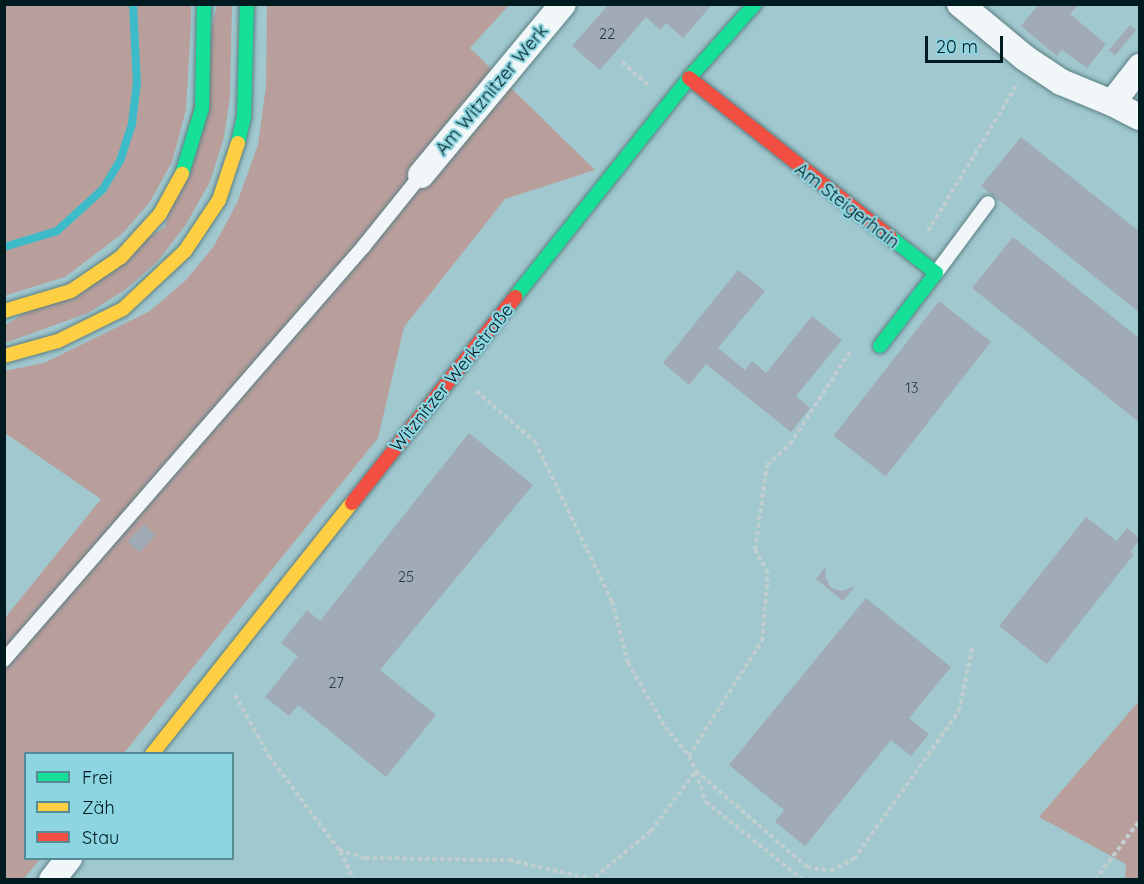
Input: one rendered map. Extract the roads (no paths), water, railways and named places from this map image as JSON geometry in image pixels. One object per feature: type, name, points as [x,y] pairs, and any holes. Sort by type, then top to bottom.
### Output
[{"type":"main road","points":[[4,312],[71,291],[121,257],[160,214],[184,171],[202,108],[204,4]]},
{"type":"main road","points":[[4,356],[58,341],[107,318],[146,291],[185,251],[219,200],[233,162],[244,117],[248,4]]},
{"type":"main road","name":"Witznitzer Werkstraße","points":[[153,752],[688,78],[755,4]]},
{"type":"main road","name":"Am Steigerhain","points":[[688,78],[936,273]]},
{"type":"main road","points":[[880,346],[936,273]]},
{"type":"street","name":"Am Witznitzer Werk","points":[[421,175],[563,4]]},
{"type":"street","points":[[960,4],[1024,58],[1061,82],[1140,117]]},
{"type":"street","points":[[1112,103],[1140,67]]},
{"type":"street","points":[[52,879],[67,860]]},
{"type":"lane","points":[[4,660],[364,246],[421,175]]},
{"type":"lane","points":[[936,273],[988,203]]},
{"type":"waterway","points":[[4,247],[57,231],[103,189],[120,161],[132,123],[137,84],[133,4]]}]
